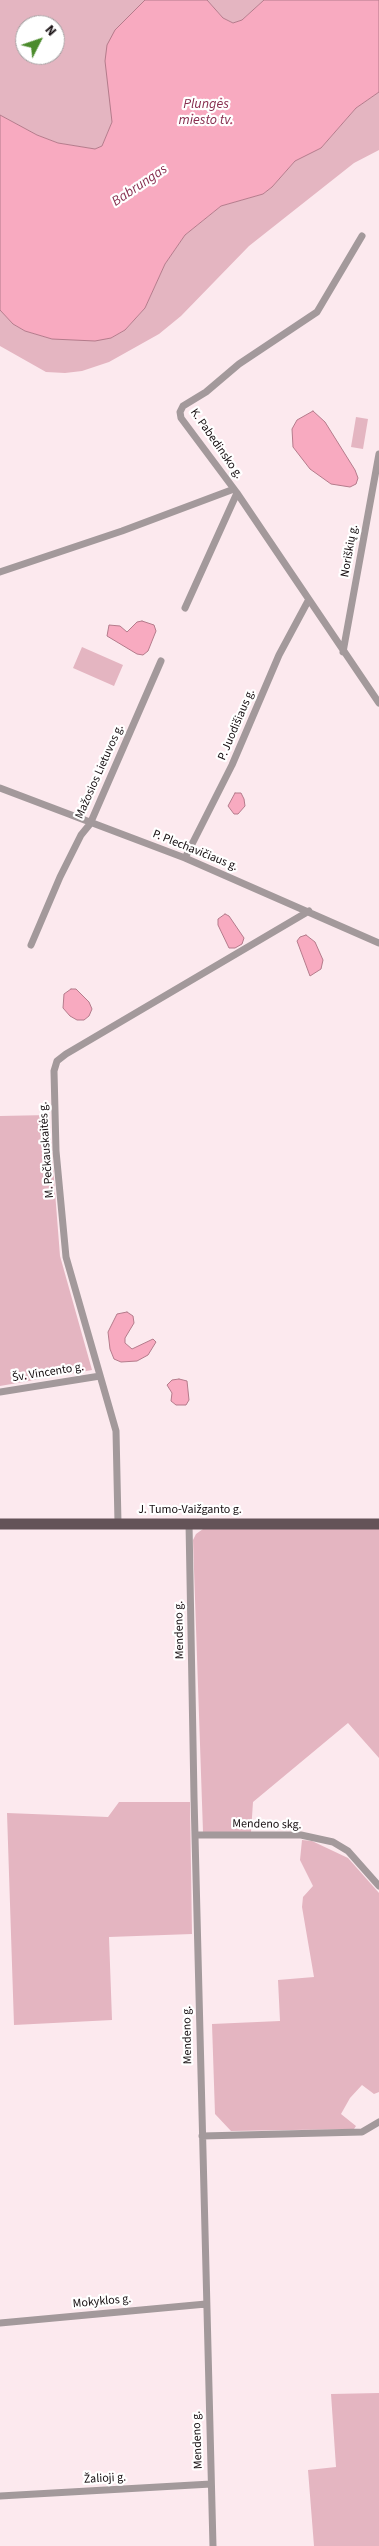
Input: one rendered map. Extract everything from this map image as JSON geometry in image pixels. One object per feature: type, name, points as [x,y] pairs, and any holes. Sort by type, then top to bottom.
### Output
[{"type":"main road","name":"J. Tumo-Vaižganto g.","points":[[0,1524],[379,1524]]},
{"type":"street","name":"K. Pabedinsko g.","points":[[362,236],[317,312],[239,364],[206,392],[183,406],[180,412],[181,418],[235,491],[379,703]]},
{"type":"street","name":"Noriškių g.","points":[[343,652],[379,454]]},
{"type":"street","points":[[0,572],[235,491]]},
{"type":"street","points":[[185,608],[235,491]]},
{"type":"street","name":"P. Juodišiaus g.","points":[[185,858],[232,765],[279,655],[308,601]]},
{"type":"street","name":"Mažosios Lietuvos g.","points":[[31,945],[60,877],[81,835],[90,824],[161,661]]},
{"type":"street","name":"P. Plechavičiaus g.","points":[[0,788],[90,824],[185,858],[379,943]]},
{"type":"street","name":"M. Pečkauskaitės g.","points":[[118,1523],[116,1431],[66,1257],[56,1151],[54,1071],[57,1062],[66,1054],[309,911]]},
{"type":"street","name":"Šv. Vincento g.","points":[[0,1392],[100,1376]]},
{"type":"street","name":"Mendeno g.","points":[[189,1523],[213,2546]]},
{"type":"street","name":"Mendeno skg.","points":[[196,1835],[301,1836],[333,1842],[348,1851],[379,1886]]},
{"type":"street","points":[[202,2136],[362,2132],[379,2122]]},
{"type":"street","name":"Mokyklos g.","points":[[0,2322],[206,2304]]},
{"type":"street","name":"Žalioji g.","points":[[0,2496],[211,2484]]},
{"type":"shaded area","points":[[0,0],[145,0],[115,30],[112,122],[102,146],[95,149],[58,143],[37,135],[0,115]]},
{"type":"shaded area","points":[[207,0],[264,0],[242,20],[233,23],[223,18]]},
{"type":"shaded area","points":[[379,92],[379,150],[354,163],[249,246],[181,316],[159,334],[109,362],[82,371],[65,373],[46,372],[0,346],[0,310],[13,324],[25,331],[52,339],[111,338],[125,330],[145,308],[165,264],[185,235],[221,206],[263,194],[272,187],[295,161],[321,148],[356,108]]},
{"type":"shaded area","points":[[356,417],[368,419],[363,449],[351,447]]},
{"type":"shaded area","points":[[82,647],[123,665],[114,686],[73,668]]},
{"type":"shaded area","points":[[49,1115],[60,1256],[92,1370],[0,1386],[0,1116]]},
{"type":"shaded area","points":[[379,1528],[379,1758],[348,1723],[253,1802],[251,1832],[203,1832],[193,1540],[196,1534],[203,1529]]},
{"type":"shaded area","points":[[119,1802],[190,1802],[192,1934],[109,1937],[112,2020],[14,2025],[7,1813],[108,1817]]},
{"type":"shaded area","points":[[302,1840],[312,1841],[348,1858],[379,1893],[379,2092],[374,2094],[362,2085],[350,2098],[341,2114],[356,2126],[354,2129],[231,2131],[215,2114],[212,2024],[280,2021],[278,1980],[314,1977],[302,1907],[303,1897],[313,1886],[300,1860]]},
{"type":"shaded area","points":[[379,2393],[379,2546],[314,2546],[308,2470],[336,2467],[331,2394]]},
{"type":"water","name":"Plungės miesto tv.","points":[[145,0],[207,0],[223,18],[233,23],[242,20],[264,0],[379,0],[379,92],[356,108],[321,148],[295,161],[272,187],[263,194],[221,206],[185,235],[165,264],[145,308],[125,330],[111,338],[95,341],[52,339],[25,331],[13,324],[0,310],[0,115],[37,135],[58,143],[95,149],[102,146],[112,122],[105,61],[107,45],[115,30]]},
{"type":"water","points":[[313,411],[325,422],[355,470],[358,478],[356,484],[350,487],[331,484],[310,469],[293,447],[292,429],[297,420]]},
{"type":"water","points":[[142,621],[154,625],[156,631],[148,651],[143,655],[137,654],[107,636],[109,625],[120,626],[127,632],[137,622]]},
{"type":"water","points":[[235,793],[241,793],[245,806],[238,814],[234,814],[228,806]]},
{"type":"water","points":[[225,914],[229,916],[244,938],[242,944],[235,948],[229,948],[218,925],[218,919]]},
{"type":"water","points":[[306,935],[315,942],[323,960],[321,969],[310,976],[297,941],[300,937]]},
{"type":"water","points":[[71,989],[76,989],[89,1002],[92,1009],[89,1016],[84,1020],[77,1020],[70,1016],[63,1008],[64,994]]},
{"type":"water","points":[[127,1312],[133,1316],[134,1323],[125,1338],[125,1343],[132,1349],[153,1339],[156,1342],[148,1355],[137,1361],[121,1362],[114,1359],[110,1349],[108,1332],[117,1314]]},
{"type":"water","points":[[172,1380],[187,1381],[189,1400],[186,1405],[176,1405],[171,1401],[172,1393],[167,1385]]},
{"type":"water label","name":"Babrungas","points":[[140,186]]}]
